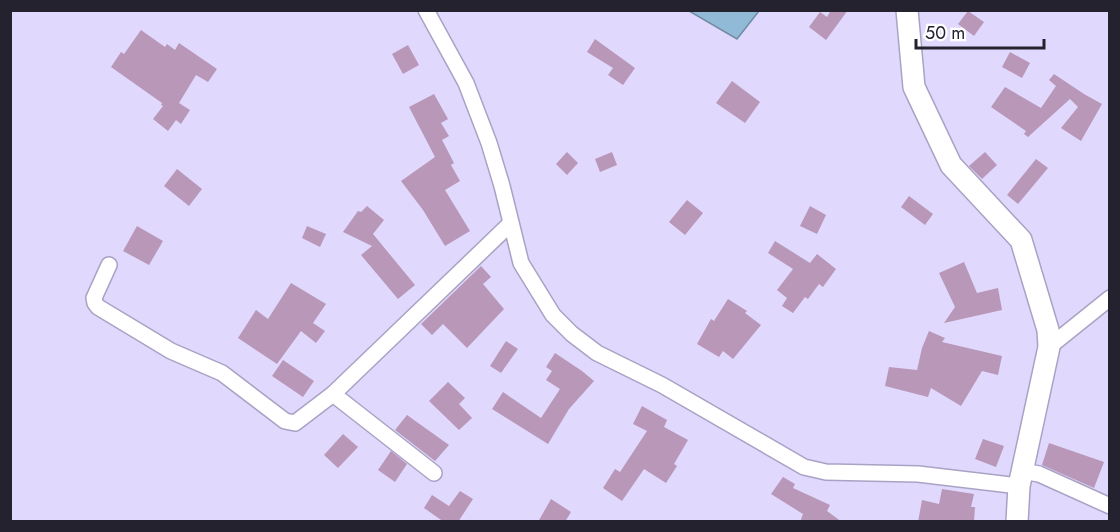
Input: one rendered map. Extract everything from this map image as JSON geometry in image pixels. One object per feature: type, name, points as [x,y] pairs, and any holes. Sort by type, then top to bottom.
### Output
[{"type":"main road","points":[[907,10],[914,87],[951,165],[1021,240],[1048,330],[1049,348],[1020,478],[1017,522]]},
{"type":"street","points":[[426,10],[466,83],[489,143],[521,263],[553,315],[572,334],[597,353],[662,385],[804,467],[826,472],[1020,478],[1039,474],[1110,506]]},
{"type":"street","points":[[109,265],[94,298],[98,307],[171,351],[222,374],[285,421],[295,423],[333,394],[511,223]]},
{"type":"street","points":[[1049,348],[1110,298]]},
{"type":"street","points":[[333,394],[434,473]]},
{"type":"water","points":[[689,11],[759,11],[737,39]]},
{"type":"building","points":[[831,10],[848,10],[826,40],[809,27],[820,12],[827,17]]},
{"type":"building","points":[[968,11],[984,22],[974,36],[958,24]]},
{"type":"building","points":[[141,30],[165,47],[167,44],[175,50],[179,43],[217,69],[208,82],[196,75],[179,103],[190,110],[181,124],[176,120],[168,131],[153,119],[163,106],[162,103],[111,67],[121,52],[124,54]]},
{"type":"building","points":[[595,39],[635,68],[623,85],[608,75],[613,68],[587,52]]},
{"type":"building","points":[[408,45],[419,65],[403,74],[392,54]]},
{"type":"building","points":[[1010,52],[1030,63],[1022,78],[1002,67]]},
{"type":"building","points":[[1054,74],[1102,104],[1081,141],[1061,128],[1078,107],[1070,99],[1028,137],[1024,134],[1026,131],[991,107],[1005,87],[1041,108],[1056,86],[1049,80]]},
{"type":"building","points":[[732,81],[760,102],[745,123],[716,103]]},
{"type":"building","points":[[434,94],[448,119],[441,123],[449,136],[442,140],[454,163],[451,165],[460,181],[445,190],[470,231],[445,246],[423,210],[401,181],[435,157],[409,107]]},
{"type":"building","points":[[567,152],[578,163],[567,175],[556,164]]},
{"type":"building","points":[[612,152],[617,165],[600,172],[595,159]]},
{"type":"building","points":[[985,152],[997,165],[982,179],[969,166]]},
{"type":"building","points":[[1036,159],[1048,168],[1018,204],[1007,195]]},
{"type":"building","points":[[177,169],[202,189],[189,206],[164,186]]},
{"type":"building","points":[[909,196],[933,214],[925,225],[901,207]]},
{"type":"building","points":[[687,200],[703,213],[685,235],[669,222]]},
{"type":"building","points":[[367,206],[384,220],[373,234],[415,285],[398,299],[361,255],[372,246],[343,232],[358,211],[361,212]]},
{"type":"building","points":[[810,206],[826,215],[817,234],[800,226]]},
{"type":"building","points":[[137,226],[163,241],[149,265],[123,251]]},
{"type":"building","points":[[307,226],[326,234],[320,247],[302,238]]},
{"type":"building","points":[[775,241],[810,263],[817,254],[836,269],[823,287],[819,284],[808,299],[805,297],[793,313],[782,306],[787,298],[777,290],[793,269],[768,253]]},
{"type":"building","points":[[964,262],[977,293],[998,288],[1002,310],[944,323],[955,307],[939,273]]},
{"type":"building","points":[[481,266],[491,277],[483,284],[504,309],[467,348],[443,324],[432,335],[421,324]]},
{"type":"building","points":[[291,283],[326,304],[313,323],[325,331],[316,343],[301,331],[277,364],[238,338],[256,310],[268,319]]},
{"type":"building","points":[[728,299],[747,311],[745,313],[761,325],[733,359],[723,351],[719,357],[697,344],[711,319],[714,321]]},
{"type":"building","points":[[929,331],[945,338],[942,342],[1002,356],[998,375],[982,371],[961,406],[931,388],[928,397],[885,386],[889,367],[917,370]]},
{"type":"building","points":[[506,341],[518,349],[501,373],[490,366]]},
{"type":"building","points":[[555,353],[594,381],[569,409],[548,444],[492,409],[503,392],[541,418],[560,389],[546,380],[552,371],[546,367]]},
{"type":"building","points":[[283,360],[314,381],[303,397],[272,376]]},
{"type":"building","points":[[448,382],[465,398],[459,404],[472,418],[459,430],[429,401]]},
{"type":"building","points":[[642,406],[667,420],[664,427],[688,440],[674,464],[677,466],[666,483],[644,469],[622,501],[603,488],[615,469],[620,472],[647,431],[633,424]]},
{"type":"building","points":[[407,415],[449,445],[435,461],[395,430]]},
{"type":"building","points":[[343,434],[358,447],[338,468],[324,455]]},
{"type":"building","points":[[983,439],[1004,446],[996,467],[975,459]]},
{"type":"building","points":[[1049,443],[1104,462],[1094,488],[1042,465]]},
{"type":"building","points":[[391,451],[407,464],[395,482],[378,470]]},
{"type":"building","points":[[783,477],[795,484],[793,488],[830,505],[827,511],[842,522],[800,522],[803,514],[771,494]]},
{"type":"building","points":[[942,489],[974,494],[971,507],[975,507],[974,522],[918,522],[922,500],[939,504]]},
{"type":"building","points":[[460,491],[473,499],[458,522],[444,522],[424,508],[432,495],[449,506]]},
{"type":"building","points":[[551,499],[571,512],[565,522],[538,522]]}]
